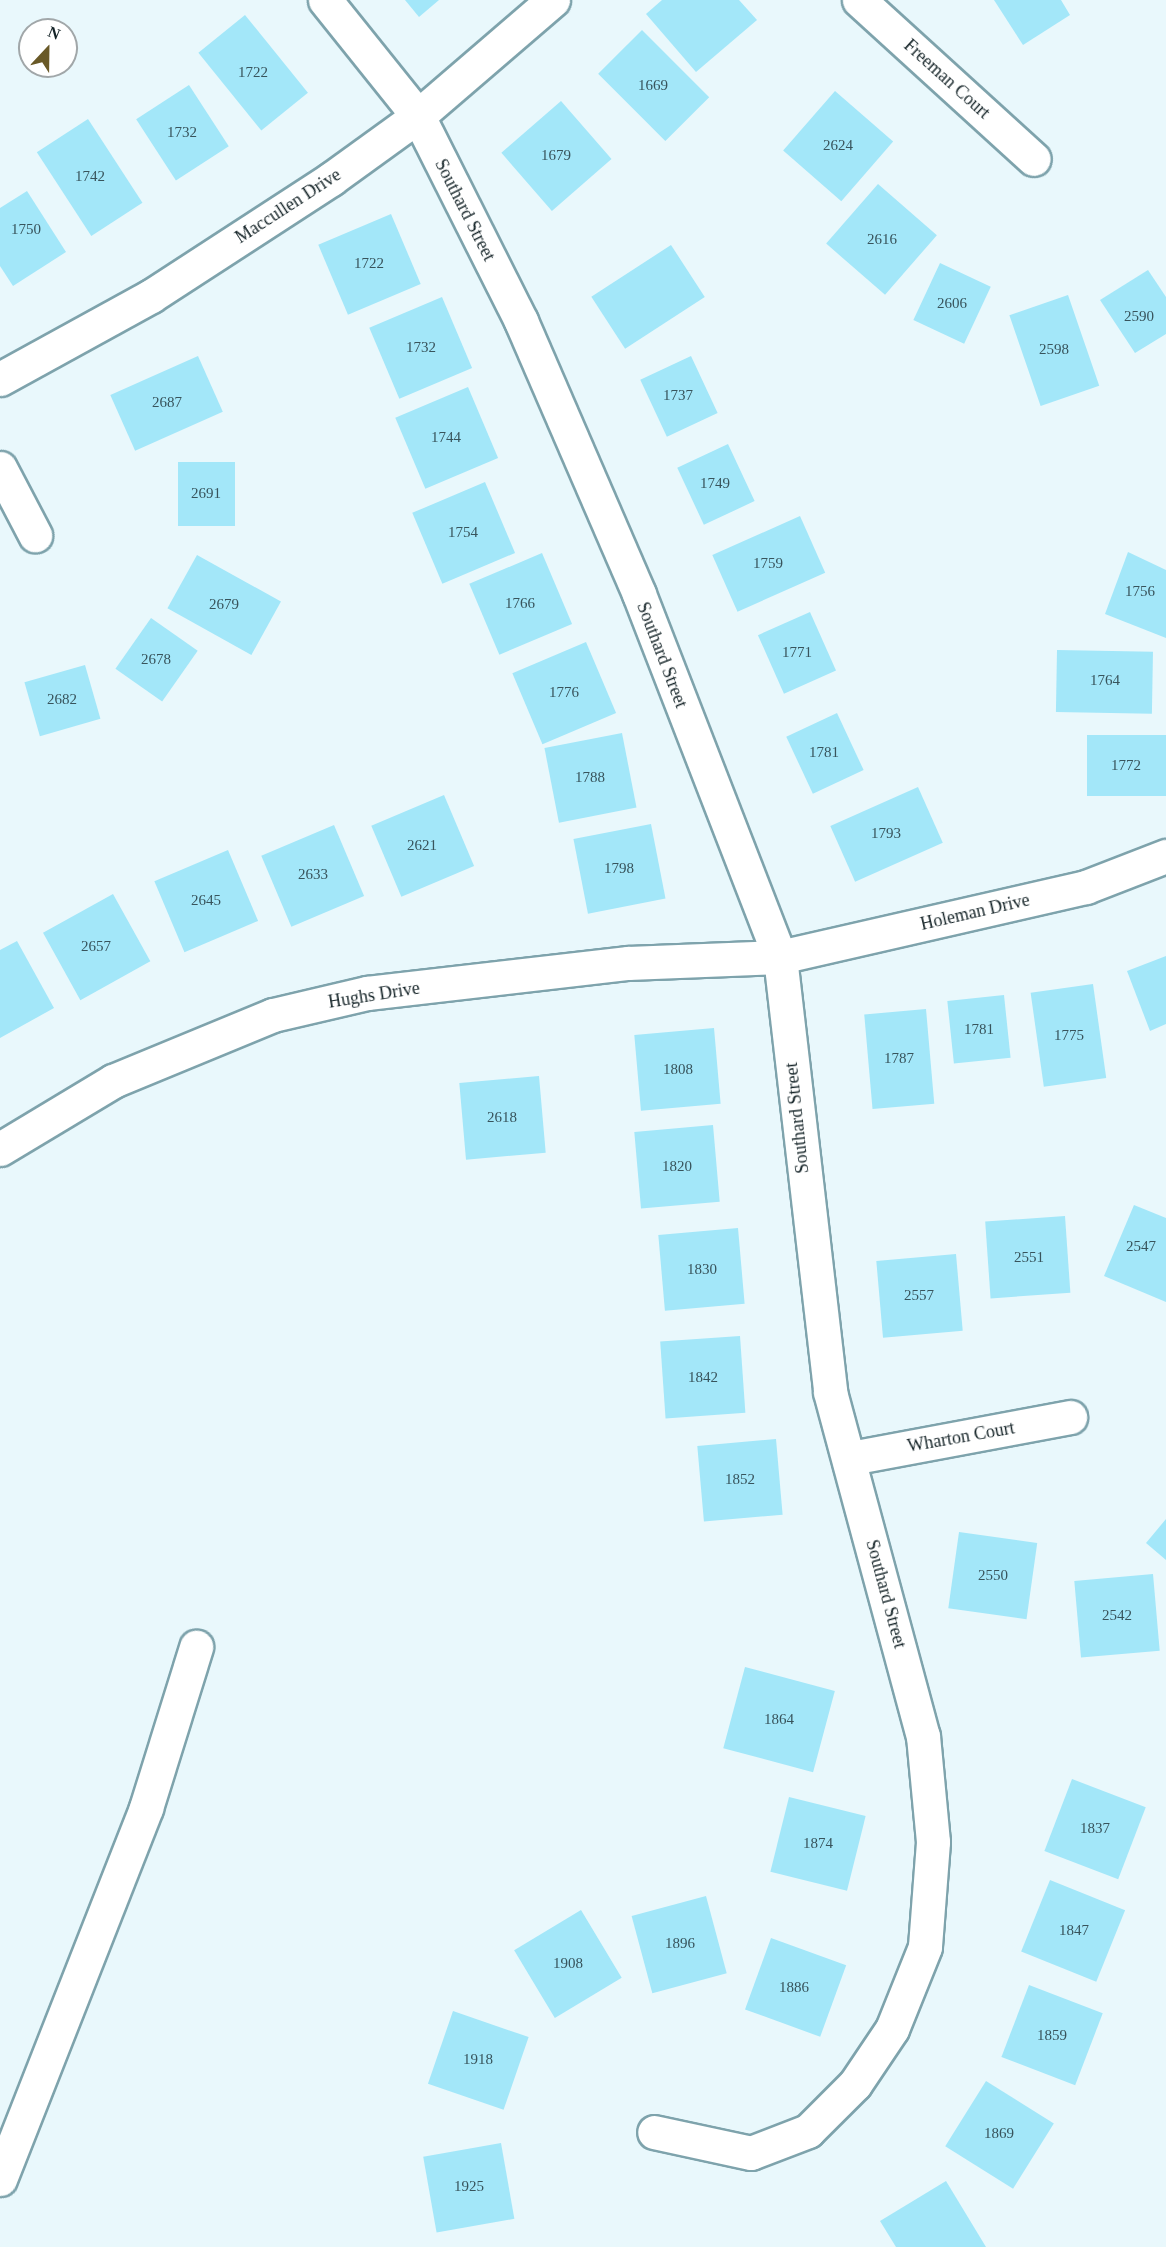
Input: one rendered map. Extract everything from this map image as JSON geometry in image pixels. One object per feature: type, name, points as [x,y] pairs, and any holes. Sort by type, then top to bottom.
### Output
[{"type":"street","name":"Southard Street","points":[[325,0],[418,116],[521,321],[629,572],[780,957],[817,1302],[830,1392],[851,1458],[923,1736],[933,1842],[925,1947],[892,2029],[855,2084],[808,2131],[751,2153],[654,2132]]},
{"type":"street","name":"Maccullen Drive","points":[[0,379],[151,296],[418,116],[553,0]]},
{"type":"street","name":"Freeman Court","points":[[860,0],[1034,159]]},
{"type":"street","points":[[0,468],[35,535]]},
{"type":"street","name":"Holeman Drive","points":[[780,957],[1086,887],[1166,856]]},
{"type":"street","name":"Hughs Drive","points":[[0,1149],[113,1082],[273,1014],[367,993],[628,963],[780,957]]},
{"type":"street","name":"Wharton Court","points":[[851,1458],[1071,1417]]},
{"type":"street","points":[[0,2179],[146,1808],[196,1647]]},
{"type":"building","points":[[405,0],[439,0],[419,17]]},
{"type":"building","points":[[662,0],[739,0],[757,20],[696,72],[646,14]]},
{"type":"building","points":[[994,0],[1061,0],[1070,15],[1023,45]]},
{"type":"building","points":[[245,15],[308,93],[261,130],[198,53]]},
{"type":"building","points":[[642,30],[709,97],[665,141],[598,74]]},
{"type":"building","points":[[189,85],[229,146],[176,181],[136,119]]},
{"type":"building","points":[[835,91],[893,142],[841,201],[783,151]]},
{"type":"building","points":[[561,101],[612,159],[552,211],[501,153]]},
{"type":"building","points":[[88,119],[142,203],[91,236],[37,152]]},
{"type":"building","points":[[878,184],[937,235],[885,295],[826,244]]},
{"type":"building","points":[[27,191],[66,252],[13,286],[0,266],[0,208]]},
{"type":"building","points":[[391,214],[421,284],[348,315],[318,245]]},
{"type":"building","points":[[671,245],[705,297],[625,349],[591,297]]},
{"type":"building","points":[[940,263],[991,287],[964,344],[913,320]]},
{"type":"building","points":[[1148,270],[1166,297],[1166,334],[1135,353],[1100,300]]},
{"type":"building","points":[[1068,295],[1099,386],[1041,406],[1009,315]]},
{"type":"building","points":[[442,297],[472,368],[399,399],[369,328]]},
{"type":"building","points":[[198,356],[223,412],[135,451],[110,395]]},
{"type":"building","points":[[691,356],[718,413],[667,437],[640,380]]},
{"type":"building","points":[[468,387],[498,458],[425,489],[395,418]]},
{"type":"building","points":[[728,444],[755,501],[704,525],[677,468]]},
{"type":"building","points":[[178,462],[235,462],[235,526],[178,526]]},
{"type":"building","points":[[485,482],[515,553],[442,584],[412,513]]},
{"type":"building","points":[[800,516],[825,573],[738,612],[712,555]]},
{"type":"building","points":[[1128,552],[1166,570],[1166,638],[1105,614]]},
{"type":"building","points":[[542,553],[572,624],[499,655],[469,584]]},
{"type":"building","points":[[197,555],[281,602],[251,655],[167,608]]},
{"type":"building","points":[[810,612],[836,670],[784,694],[758,635]]},
{"type":"building","points":[[151,618],[198,651],[162,701],[115,669]]},
{"type":"building","points":[[586,642],[616,713],[542,744],[512,673]]},
{"type":"building","points":[[1057,650],[1153,652],[1152,714],[1056,712]]},
{"type":"building","points":[[85,665],[100,719],[40,736],[24,682]]},
{"type":"building","points":[[837,713],[864,770],[813,794],[786,737]]},
{"type":"building","points":[[622,733],[637,808],[559,823],[544,748]]},
{"type":"building","points":[[1087,735],[1166,735],[1166,796],[1087,796]]},
{"type":"building","points":[[918,787],[943,843],[855,882],[830,826]]},
{"type":"building","points":[[444,795],[474,866],[401,897],[371,826]]},
{"type":"building","points":[[651,824],[666,899],[588,914],[573,839]]},
{"type":"building","points":[[334,825],[364,896],[291,927],[261,856]]},
{"type":"building","points":[[228,850],[258,921],[184,952],[154,881]]},
{"type":"building","points":[[113,894],[150,961],[80,1000],[43,933]]},
{"type":"building","points":[[17,941],[54,1008],[0,1038],[0,950]]},
{"type":"building","points":[[1166,956],[1166,1024],[1150,1031],[1127,971]]},
{"type":"building","points":[[1093,984],[1106,1078],[1044,1087],[1031,993]]},
{"type":"building","points":[[1004,995],[1011,1058],[954,1064],[947,1001]]},
{"type":"building","points":[[926,1009],[934,1104],[873,1109],[864,1014]]},
{"type":"building","points":[[714,1028],[721,1104],[641,1111],[634,1035]]},
{"type":"building","points":[[539,1076],[546,1153],[466,1160],[459,1083]]},
{"type":"building","points":[[713,1125],[720,1202],[641,1209],[634,1132]]},
{"type":"building","points":[[1134,1205],[1166,1218],[1166,1302],[1104,1276]]},
{"type":"building","points":[[1065,1216],[1070,1293],[991,1298],[985,1222]]},
{"type":"building","points":[[738,1228],[745,1304],[665,1311],[658,1235]]},
{"type":"building","points":[[956,1254],[963,1331],[883,1338],[876,1261]]},
{"type":"building","points":[[740,1336],[745,1413],[666,1418],[660,1342]]},
{"type":"building","points":[[776,1439],[783,1515],[704,1522],[697,1446]]},
{"type":"building","points":[[1166,1519],[1166,1560],[1146,1543]]},
{"type":"building","points":[[959,1532],[1037,1543],[1027,1619],[948,1608]]},
{"type":"building","points":[[1153,1574],[1160,1651],[1081,1658],[1074,1581]]},
{"type":"building","points":[[745,1667],[835,1691],[813,1772],[723,1748]]},
{"type":"building","points":[[1072,1779],[1146,1807],[1118,1879],[1044,1851]]},
{"type":"building","points":[[789,1797],[866,1816],[847,1891],[770,1872]]},
{"type":"building","points":[[1050,1880],[1125,1910],[1096,1982],[1021,1951]]},
{"type":"building","points":[[706,1896],[727,1973],[652,1993],[632,1916]]},
{"type":"building","points":[[581,1910],[622,1978],[555,2018],[514,1950]]},
{"type":"building","points":[[771,1938],[846,1965],[820,2037],[745,2009]]},
{"type":"building","points":[[1029,1985],[1103,2013],[1075,2085],[1001,2057]]},
{"type":"building","points":[[453,2011],[529,2037],[504,2110],[428,2084]]},
{"type":"building","points":[[986,2081],[1054,2123],[1013,2189],[945,2146]]},
{"type":"building","points":[[501,2143],[514,2219],[437,2233],[423,2157]]},
{"type":"building","points":[[946,2181],[986,2247],[896,2247],[880,2221]]}]
